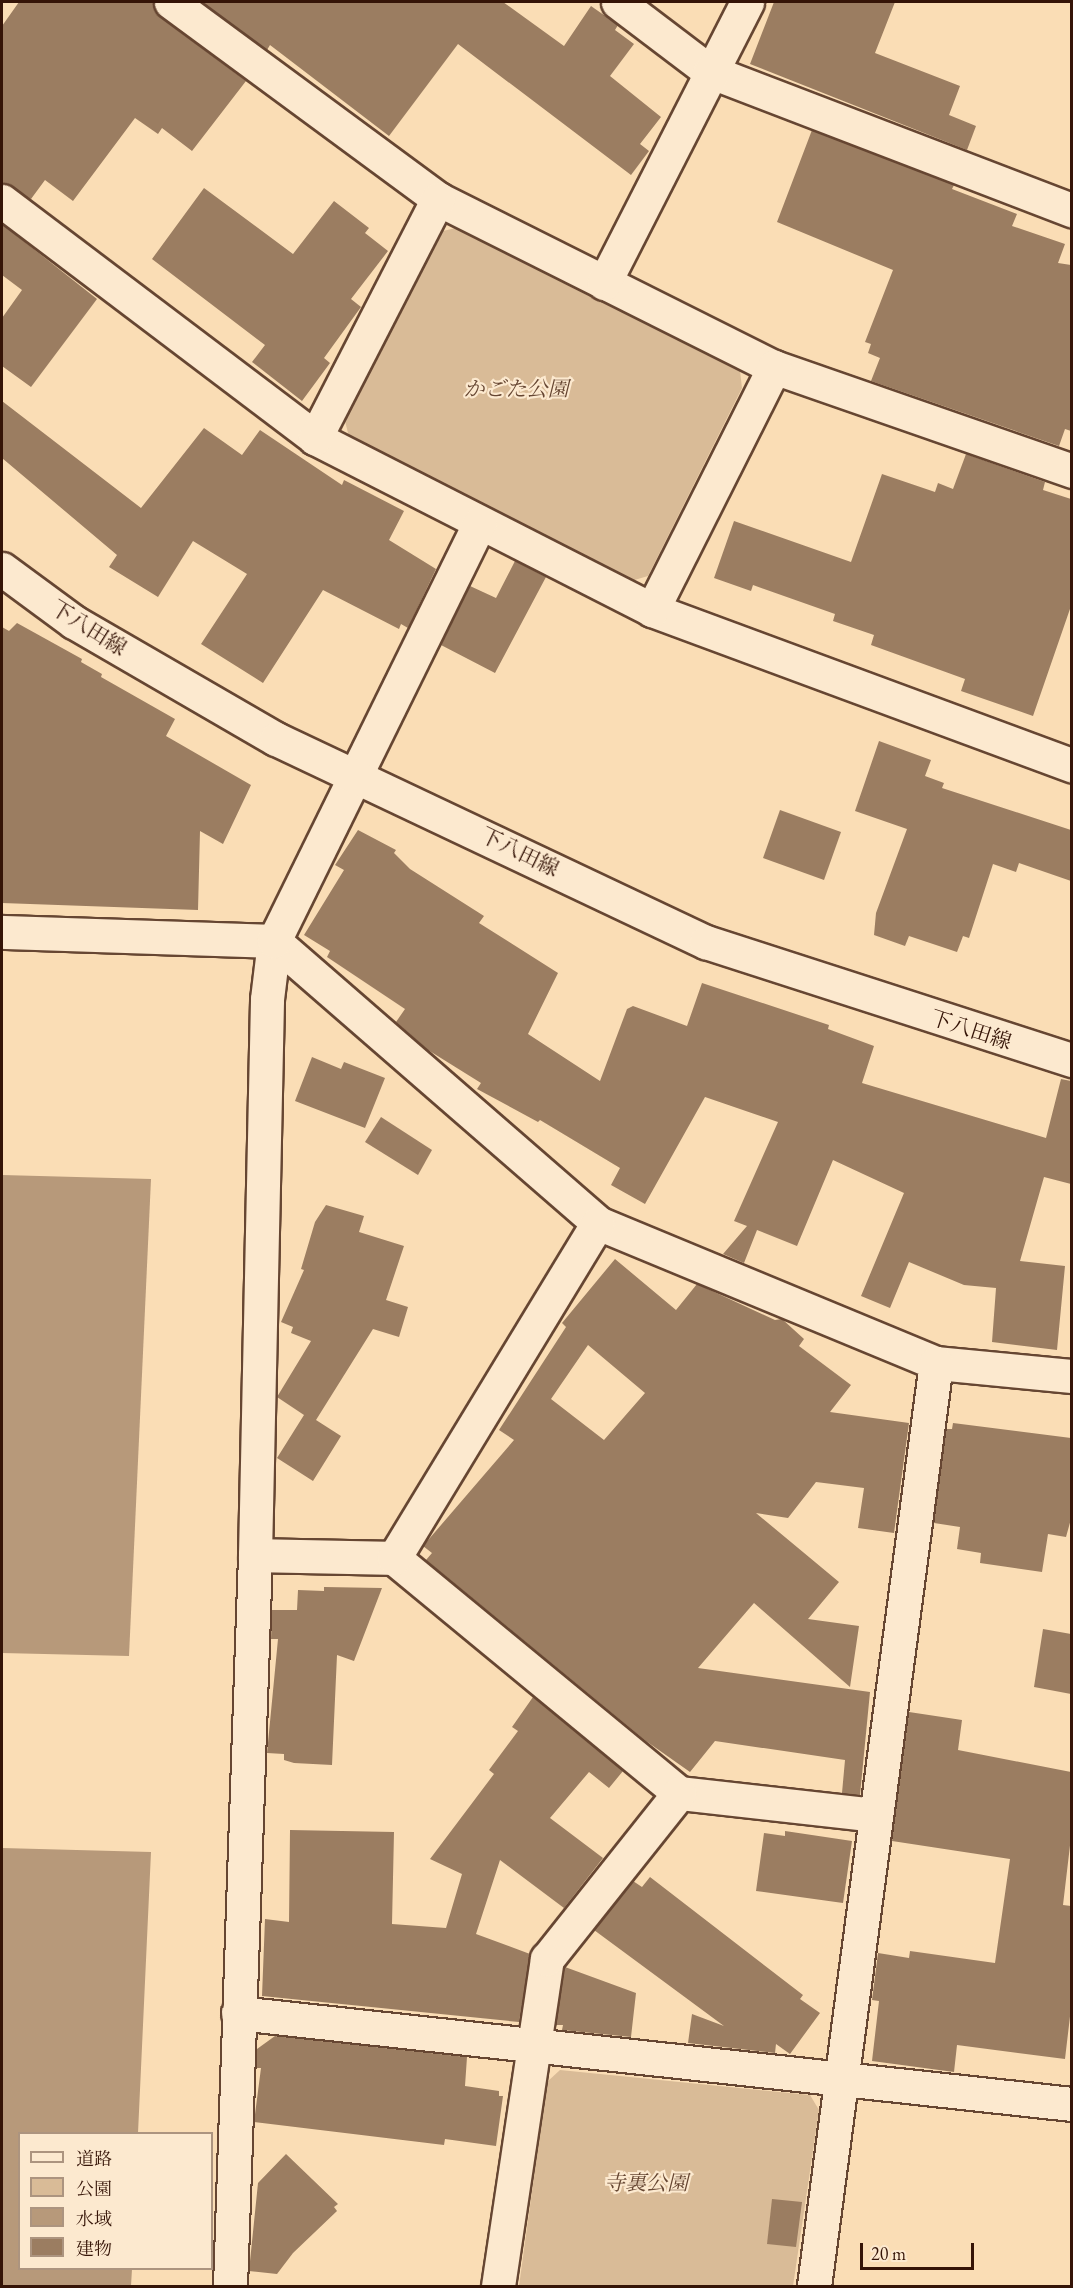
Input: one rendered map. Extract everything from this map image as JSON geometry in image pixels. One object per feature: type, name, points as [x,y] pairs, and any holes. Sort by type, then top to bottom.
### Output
[{"type":"street","points":[[171,2],[438,199],[774,367],[1071,471]]},
{"type":"street","points":[[618,2],[710,71],[1071,210]]},
{"type":"street","points":[[604,283],[747,2]]},
{"type":"street","points":[[315,438],[438,199]]},
{"type":"street","points":[[2,201],[315,438],[652,610],[1071,765]]},
{"type":"street","points":[[652,610],[774,367]]},
{"type":"street","points":[[230,2286],[255,1555],[267,999],[274,941],[354,773],[480,523]]},
{"type":"street","name":"下八田線","points":[[2,569],[74,622],[276,739],[354,773],[706,942],[1071,1060]]},
{"type":"street","points":[[2,932],[274,941],[598,1223],[936,1363],[1071,1376]]},
{"type":"street","points":[[394,1558],[598,1223]]},
{"type":"street","points":[[813,2286],[936,1363]]},
{"type":"street","points":[[255,1555],[394,1558],[679,1793],[874,1815]]},
{"type":"street","points":[[498,2286],[548,1959],[679,1793]]},
{"type":"street","points":[[238,2013],[1071,2104]]},
{"type":"green space","name":"かごた公園","points":[[460,227],[740,371],[742,388],[648,576],[631,581],[349,437],[345,421],[443,231]]},
{"type":"green space","name":"寺裏公園","points":[[560,2070],[810,2095],[819,2110],[793,2286],[519,2286],[547,2082]]},
{"type":"water","points":[[2,1175],[151,1179],[129,1656],[2,1653]]},
{"type":"water","points":[[2,1848],[151,1852],[138,2132],[18,2132],[18,2270],[132,2270],[131,2286],[2,2286]]},
{"type":"building","points":[[19,2],[153,2],[160,17],[246,81],[192,151],[162,128],[158,134],[135,118],[73,201],[45,180],[31,199],[2,183],[2,26]]},
{"type":"building","points":[[202,2],[503,2],[564,46],[591,6],[618,25],[615,30],[634,44],[610,76],[661,117],[640,144],[649,151],[631,175],[458,44],[389,136],[270,45],[267,50]]},
{"type":"building","points":[[774,2],[895,2],[875,53],[960,86],[949,115],[976,126],[967,150],[750,64]]},
{"type":"building","points":[[812,130],[954,185],[952,189],[1017,214],[1012,226],[1065,244],[1058,263],[1071,265],[1071,431],[1065,429],[1059,446],[871,381],[880,358],[868,353],[871,344],[865,342],[893,270],[777,222]]},
{"type":"building","points":[[204,188],[293,254],[334,201],[369,228],[365,233],[388,251],[351,299],[361,307],[324,358],[330,363],[302,401],[252,362],[265,345],[152,259]]},
{"type":"building","points":[[2,224],[97,299],[31,387],[2,366],[2,318],[22,290],[2,275]]},
{"type":"building","points":[[2,401],[141,508],[204,428],[242,455],[260,430],[342,485],[344,480],[404,511],[389,540],[436,569],[408,628],[401,624],[399,629],[323,590],[263,683],[201,644],[247,574],[193,541],[158,597],[109,567],[117,555],[2,458]]},
{"type":"building","points":[[966,454],[1045,482],[1043,490],[1071,499],[1071,606],[1033,716],[961,691],[965,679],[871,645],[874,635],[833,621],[835,614],[753,585],[751,591],[714,578],[734,521],[851,562],[882,474],[935,492],[938,483],[953,489]]},
{"type":"building","points":[[515,561],[546,577],[495,673],[441,645],[470,586],[496,598]]},
{"type":"building","points":[[17,623],[82,659],[81,662],[102,674],[101,677],[175,719],[166,736],[251,785],[223,844],[200,831],[198,910],[2,903],[2,627],[9,631]]},
{"type":"building","points":[[879,741],[931,760],[925,776],[944,783],[942,788],[1071,830],[1071,881],[1019,863],[1016,872],[993,864],[969,938],[963,936],[957,952],[909,936],[905,946],[874,935],[876,913],[907,829],[855,811]]},
{"type":"building","points":[[780,810],[841,832],[824,880],[763,858]]},
{"type":"building","points":[[358,830],[396,850],[394,853],[410,869],[484,916],[479,923],[558,973],[528,1034],[600,1081],[627,1009],[633,1006],[687,1026],[702,983],[829,1025],[828,1029],[874,1046],[862,1083],[1046,1138],[1061,1079],[1071,1081],[1071,1184],[1044,1177],[1020,1261],[1065,1266],[1057,1350],[992,1342],[996,1288],[964,1285],[909,1262],[890,1308],[861,1296],[904,1193],[833,1160],[797,1246],[757,1230],[744,1263],[723,1254],[747,1226],[734,1221],[778,1122],[705,1097],[645,1204],[611,1185],[620,1168],[540,1120],[538,1122],[477,1089],[481,1083],[428,1050],[396,1022],[405,1009],[327,957],[330,951],[304,935],[344,870],[335,865]]},
{"type":"building","points":[[312,1057],[341,1069],[344,1062],[385,1078],[365,1128],[295,1101]]},
{"type":"building","points":[[381,1117],[432,1150],[418,1175],[365,1142]]},
{"type":"building","points":[[326,1205],[364,1216],[359,1232],[404,1246],[386,1300],[408,1307],[399,1337],[373,1329],[316,1420],[341,1436],[313,1481],[277,1458],[304,1415],[277,1397],[311,1341],[291,1333],[293,1327],[281,1322],[304,1270],[301,1269],[315,1222]]},
{"type":"building","points":[[615,1259],[676,1310],[697,1284],[775,1320],[782,1319],[804,1339],[799,1346],[851,1385],[830,1412],[909,1423],[894,1533],[858,1528],[864,1488],[816,1482],[788,1518],[756,1513],[839,1582],[808,1619],[859,1626],[850,1687],[754,1603],[698,1668],[870,1692],[860,1795],[842,1793],[845,1760],[715,1741],[690,1772],[646,1741],[426,1560],[432,1553],[423,1546],[514,1440],[499,1430],[566,1327],[562,1323]],"holes":[[[588,1345],[645,1393],[604,1440],[551,1399]]]},
{"type":"building","points":[[953,1423],[1071,1438],[1071,1519],[1066,1537],[1048,1534],[1042,1572],[980,1563],[981,1553],[957,1549],[960,1527],[934,1523],[946,1429],[952,1429]]},
{"type":"building","points":[[324,1587],[382,1588],[354,1661],[337,1655],[332,1765],[294,1763],[284,1760],[284,1754],[267,1753],[278,1639],[271,1639],[272,1610],[297,1610],[298,1590],[324,1591]]},
{"type":"building","points":[[1043,1629],[1071,1634],[1071,1694],[1034,1687]]},
{"type":"building","points":[[533,1697],[623,1771],[609,1788],[589,1772],[550,1818],[603,1858],[564,1908],[500,1860],[476,1934],[530,1954],[519,2022],[262,1996],[265,1919],[289,1922],[290,1830],[394,1832],[392,1924],[446,1928],[462,1874],[430,1859],[494,1774],[489,1770],[518,1731],[512,1727]]},
{"type":"building","points":[[909,1712],[962,1720],[958,1750],[1071,1772],[1071,1837],[1063,1905],[1071,1906],[1071,2008],[1065,2059],[957,2045],[954,2072],[872,2061],[879,2001],[872,2000],[878,1953],[909,1958],[910,1951],[995,1963],[1010,1859],[892,1841]]},
{"type":"building","points":[[785,1831],[852,1841],[843,1903],[756,1891],[764,1833],[785,1836]]},
{"type":"building","points":[[650,1877],[803,1995],[800,1999],[820,2013],[790,2054],[776,2044],[775,2053],[688,2043],[692,2014],[724,2026],[594,1930],[633,1881],[642,1887]]},
{"type":"building","points":[[565,1967],[636,1993],[631,2037],[562,2030],[563,2025],[556,2025]]},
{"type":"building","points":[[275,2036],[467,2057],[465,2086],[499,2091],[499,2096],[503,2096],[496,2146],[445,2139],[444,2145],[254,2122],[261,2068],[256,2068],[257,2049]]},
{"type":"building","points":[[286,2154],[338,2204],[334,2207],[337,2211],[293,2253],[277,2274],[249,2271],[258,2183]]},
{"type":"building","points":[[772,2199],[802,2202],[796,2247],[767,2244]]}]
